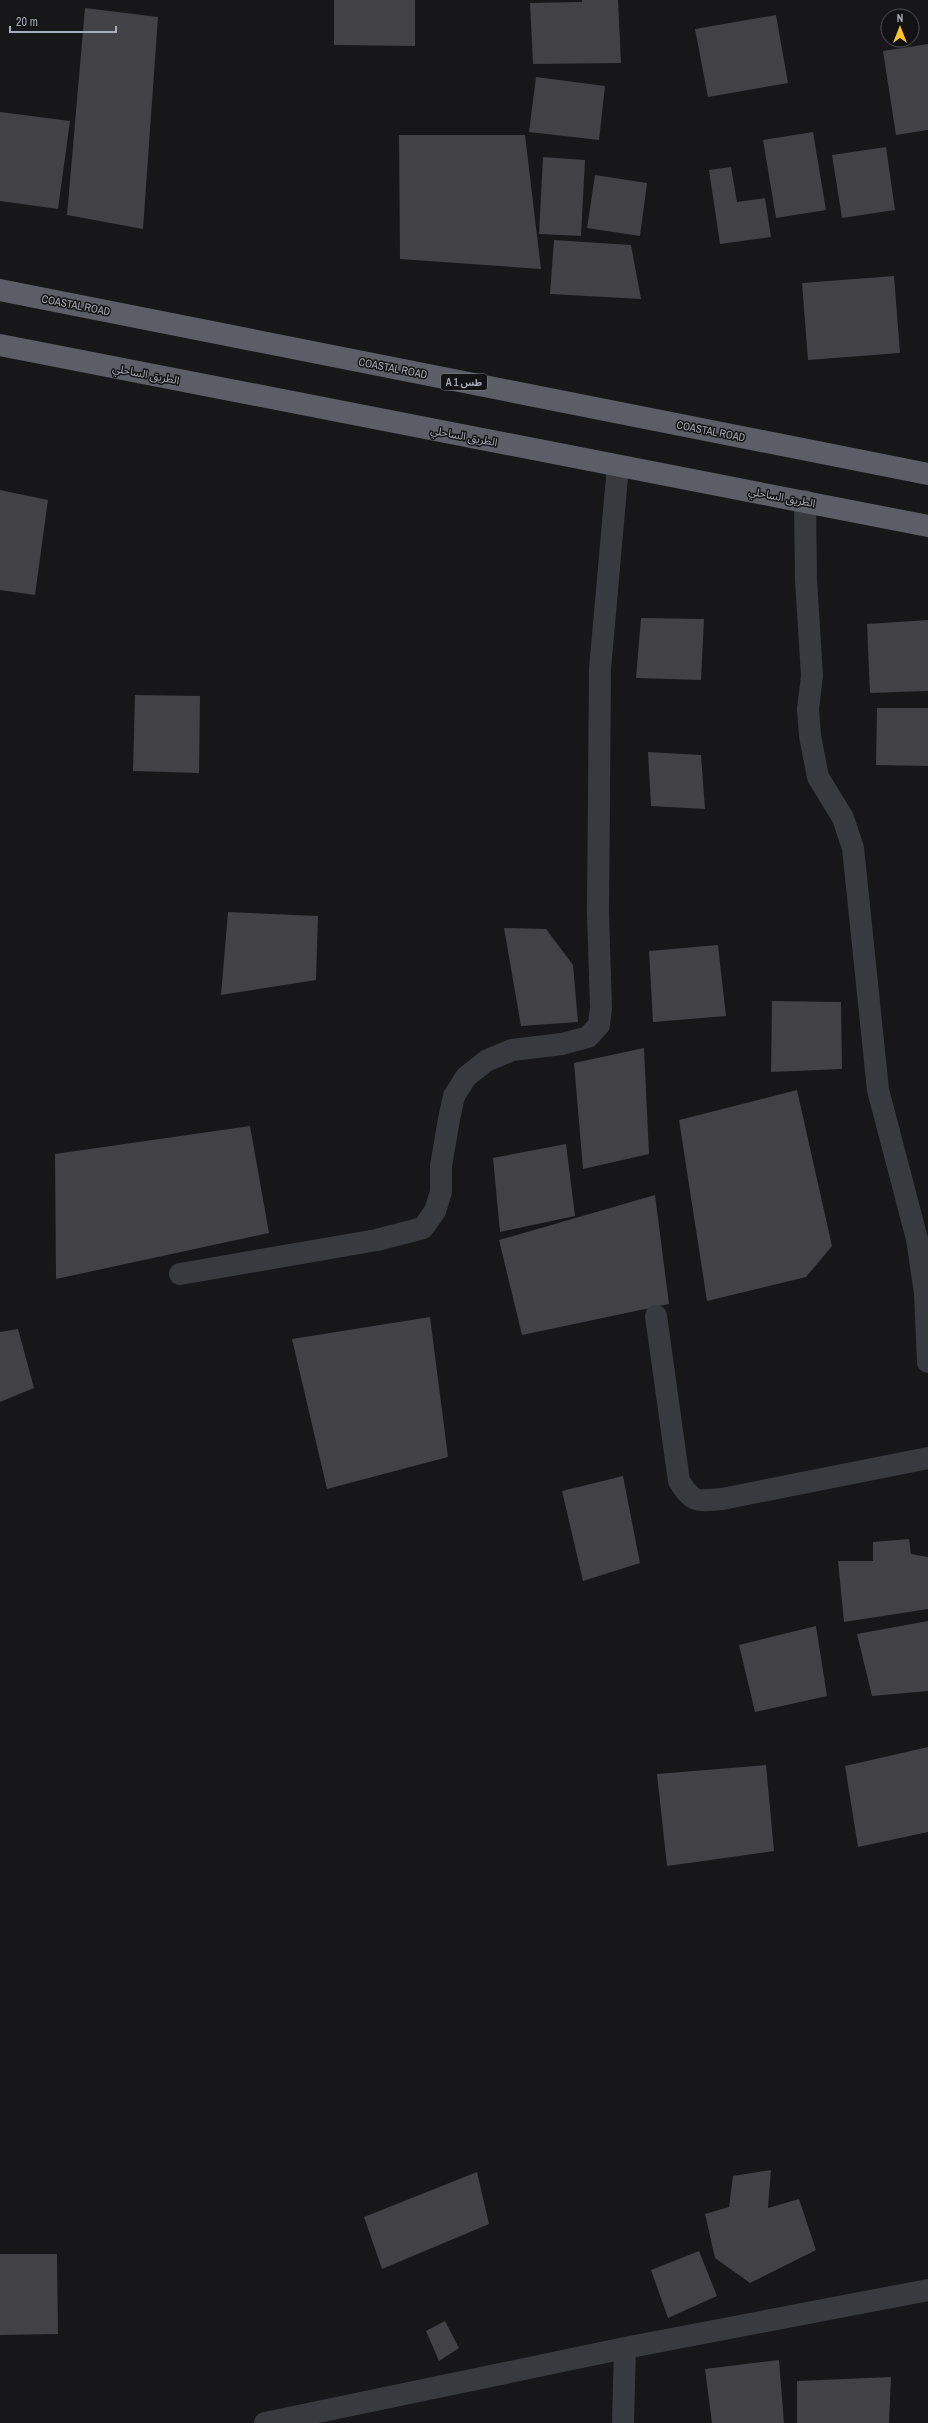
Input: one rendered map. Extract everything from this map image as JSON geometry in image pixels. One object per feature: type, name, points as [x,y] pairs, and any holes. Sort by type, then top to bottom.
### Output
[{"type":"highway","name":"COASTAL ROAD","points":[[0,290],[928,474]]},
{"type":"highway","name":"الطريق الساحلي","points":[[0,345],[928,526]]},
{"type":"street","points":[[180,1274],[377,1240],[423,1228],[435,1211],[441,1192],[441,1166],[454,1096],[466,1077],[486,1061],[512,1050],[562,1044],[588,1037],[599,1025],[601,1008],[598,914],[600,669],[618,466]]},
{"type":"street","points":[[805,501],[806,580],[812,676],[808,709],[810,736],[818,777],[843,818],[853,848],[878,1090],[917,1239],[925,1293],[928,1362]]},
{"type":"street","points":[[656,1316],[679,1482],[687,1494],[697,1502],[722,1499],[928,1458]]},
{"type":"street","points":[[265,2423],[625,2348],[928,2290]]},
{"type":"street","points":[[623,2423],[625,2348]]},
{"type":"building","points":[[334,0],[415,0],[415,46],[334,45]]},
{"type":"building","points":[[582,0],[618,0],[621,63],[533,64],[530,3],[582,2]]},
{"type":"building","points":[[85,8],[158,17],[143,229],[67,215]]},
{"type":"building","points":[[776,15],[788,83],[708,97],[695,29]]},
{"type":"building","points":[[928,44],[928,130],[896,135],[883,51],[902,48],[920,48],[920,45]]},
{"type":"building","points":[[536,77],[605,86],[599,140],[529,132]]},
{"type":"building","points":[[0,112],[70,121],[58,209],[0,201]]},
{"type":"building","points":[[813,132],[826,210],[776,218],[763,140]]},
{"type":"building","points":[[399,135],[525,135],[541,269],[400,259]]},
{"type":"building","points":[[886,147],[895,210],[842,218],[832,155]]},
{"type":"building","points":[[543,157],[585,160],[581,236],[539,234]]},
{"type":"building","points":[[731,167],[737,202],[765,198],[771,237],[720,244],[709,170]]},
{"type":"building","points":[[595,175],[647,183],[640,236],[587,228]]},
{"type":"building","points":[[554,240],[631,245],[641,299],[550,294]]},
{"type":"building","points":[[894,276],[900,353],[808,360],[802,283]]},
{"type":"building","points":[[0,490],[48,500],[35,595],[0,590]]},
{"type":"building","points":[[641,618],[704,619],[701,680],[636,678]]},
{"type":"building","points":[[928,620],[928,691],[870,693],[867,624]]},
{"type":"building","points":[[135,695],[200,696],[199,773],[133,771]]},
{"type":"building","points":[[877,708],[928,708],[928,766],[876,765]]},
{"type":"building","points":[[648,752],[701,755],[705,809],[651,806]]},
{"type":"building","points":[[228,912],[318,916],[316,980],[221,995]]},
{"type":"building","points":[[504,928],[546,929],[573,965],[578,1022],[521,1026]]},
{"type":"building","points":[[718,945],[726,1016],[653,1022],[649,951]]},
{"type":"building","points":[[772,1001],[841,1002],[842,1069],[771,1072]]},
{"type":"building","points":[[644,1048],[649,1154],[583,1169],[574,1063]]},
{"type":"building","points":[[797,1090],[832,1246],[806,1277],[707,1301],[679,1120]]},
{"type":"building","points":[[250,1126],[269,1233],[56,1279],[55,1154]]},
{"type":"building","points":[[566,1144],[575,1216],[500,1232],[493,1158]]},
{"type":"building","points":[[655,1195],[669,1304],[522,1335],[499,1240]]},
{"type":"building","points":[[430,1317],[448,1457],[327,1489],[292,1339]]},
{"type":"building","points":[[18,1329],[34,1388],[0,1402],[0,1332]]},
{"type":"building","points":[[623,1476],[640,1563],[583,1581],[562,1491]]},
{"type":"building","points":[[909,1539],[911,1554],[928,1557],[928,1609],[844,1622],[838,1561],[873,1561],[873,1542]]},
{"type":"building","points":[[928,1621],[928,1691],[872,1696],[857,1634]]},
{"type":"building","points":[[816,1626],[827,1696],[755,1712],[739,1645]]},
{"type":"building","points":[[928,1747],[928,1832],[858,1847],[845,1766]]},
{"type":"building","points":[[766,1765],[774,1851],[667,1866],[657,1774]]},
{"type":"building","points":[[771,2170],[768,2208],[799,2199],[816,2250],[750,2283],[715,2258],[705,2214],[729,2207],[733,2176]]},
{"type":"building","points":[[477,2172],[489,2224],[382,2269],[364,2217]]},
{"type":"building","points":[[699,2251],[717,2296],[668,2318],[651,2270]]},
{"type":"building","points":[[0,2254],[57,2254],[58,2334],[0,2335]]},
{"type":"building","points":[[445,2321],[459,2348],[439,2361],[426,2331]]},
{"type":"building","points":[[779,2360],[784,2423],[712,2423],[705,2369]]},
{"type":"building","points":[[891,2377],[889,2423],[797,2423],[797,2381]]}]
